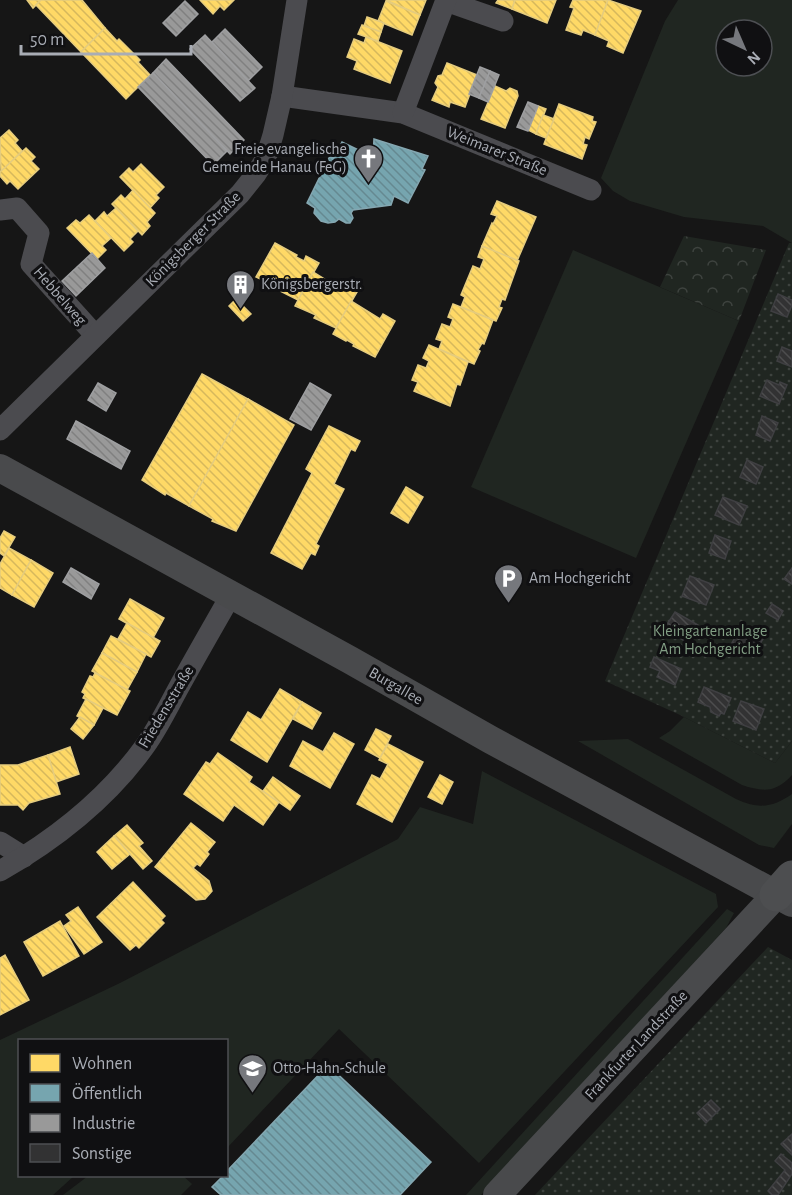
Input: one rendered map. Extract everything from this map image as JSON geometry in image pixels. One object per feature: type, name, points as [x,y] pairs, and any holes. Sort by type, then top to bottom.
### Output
[{"type":"street","name":"Königsberger Straße","points":[[0,430],[240,194],[256,174],[266,158],[282,96],[297,0]]},
{"type":"street","points":[[403,113],[446,0],[503,21]]},
{"type":"street","name":"Weimarer Straße","points":[[282,96],[403,113],[591,190]]},
{"type":"street","name":"Hebbelweg","points":[[0,210],[17,208],[39,233],[31,264],[95,336]]},
{"type":"street","name":"Burgallee","points":[[0,468],[491,740],[787,892]]},
{"type":"street","name":"Friedensstraße","points":[[0,871],[46,843],[84,812],[119,778],[156,729],[231,595]]},
{"type":"street","points":[[0,842],[24,857]]},
{"type":"street","name":"Frankfurter Landstraße","points":[[497,1195],[787,892]]},
{"type":"green space","points":[[678,0],[792,0],[792,243],[763,226],[684,217],[630,201],[613,191],[601,178],[665,21]]},
{"type":"green space","points":[[684,236],[766,250],[739,321],[660,287]]},
{"type":"green space","name":"Kleingartenanlage Am Hochgericht","points":[[789,243],[792,243],[792,741],[775,763],[678,714],[605,681]]},
{"type":"green space","points":[[573,250],[739,321],[636,558],[471,487]]},
{"type":"green space","points":[[684,717],[775,763],[792,741],[792,775],[775,788],[763,790],[742,785],[659,738]]},
{"type":"green space","points":[[628,739],[744,802],[765,806],[792,794],[792,824],[774,848],[759,845],[578,741]]},
{"type":"green space","points":[[482,771],[716,894],[718,907],[479,1163],[339,1029],[228,1147],[228,1039],[18,1039],[18,1177],[73,1177],[53,1195],[0,1195],[0,1040],[120,983],[398,839],[420,807],[473,824]]},
{"type":"green space","points":[[727,909],[734,913],[726,928],[481,1195],[466,1195]]},
{"type":"green space","points":[[768,947],[792,960],[792,1195],[535,1195]]},
{"type":"green space","points":[[87,1177],[184,1177],[192,1184],[181,1195],[63,1195]]},
{"type":"building: Wohnen","points":[[27,0],[41,0],[33,8]]},
{"type":"building: Wohnen","points":[[41,0],[82,0],[105,28],[81,52],[36,5]]},
{"type":"building: Wohnen","points":[[200,0],[234,0],[224,10],[220,6],[213,14]]},
{"type":"building: Wohnen","points":[[386,0],[426,0],[420,15]]},
{"type":"building: Wohnen","points":[[498,0],[515,0],[512,9],[496,3]]},
{"type":"building: Wohnen","points":[[515,0],[556,0],[547,23],[512,9]]},
{"type":"building: Wohnen","points":[[573,0],[608,0],[595,35],[583,30],[581,35],[566,30],[574,8],[570,7]]},
{"type":"building: Wohnen","points":[[608,0],[641,11],[623,53],[607,46],[609,41],[595,35]]},
{"type":"building: Wohnen","points":[[386,1],[420,15],[412,35],[378,21]]},
{"type":"building: Wohnen","points":[[367,17],[384,23],[381,32],[364,26]]},
{"type":"building: Wohnen","points":[[362,25],[381,32],[378,41],[358,34]]},
{"type":"building: Wohnen","points":[[105,28],[140,60],[138,62],[150,75],[126,99],[81,52]]},
{"type":"building: Wohnen","points":[[366,37],[402,51],[390,83],[354,69],[357,61],[347,57],[354,39],[364,43]]},
{"type":"building: Wohnen","points":[[447,63],[477,75],[465,107],[450,102],[449,107],[432,100],[438,87],[435,83],[438,76],[442,75]]},
{"type":"building: Wohnen","points":[[495,86],[506,91],[510,88],[517,91],[518,96],[505,128],[481,119]]},
{"type":"building: Wohnen","points":[[559,104],[593,117],[592,121],[596,122],[589,139],[585,137],[583,144],[587,145],[582,159],[544,144]]},
{"type":"building: Wohnen","points":[[538,106],[546,109],[536,134],[528,130]]},
{"type":"building: Wohnen","points":[[543,115],[554,119],[546,138],[536,134]]},
{"type":"building: Wohnen","points":[[9,130],[18,140],[15,143],[22,151],[1,172],[0,138]]},
{"type":"building: Wohnen","points":[[26,148],[35,157],[31,161],[39,169],[18,189],[10,181],[7,184],[0,176],[0,172]]},
{"type":"building: Wohnen","points":[[141,164],[164,187],[156,195],[159,198],[150,208],[120,177],[129,168],[133,172]]},
{"type":"building: Wohnen","points":[[133,190],[155,213],[147,222],[150,226],[142,235],[112,204],[121,195],[125,199]]},
{"type":"building: Wohnen","points":[[497,201],[536,217],[517,261],[482,246],[497,216],[491,214]]},
{"type":"building: Wohnen","points":[[116,208],[138,231],[130,239],[133,242],[124,251],[95,221],[104,212],[107,216]]},
{"type":"building: Wohnen","points":[[89,215],[111,238],[102,246],[106,250],[97,259],[67,228],[76,220],[80,223]]},
{"type":"building: Wohnen","points":[[275,243],[304,261],[306,256],[319,263],[298,300],[256,277]]},
{"type":"building: Wohnen","points":[[482,246],[519,261],[505,300],[502,299],[499,307],[502,308],[496,321],[461,307],[465,297],[461,295],[473,266],[480,269],[484,259],[478,257]]},
{"type":"building: Wohnen","points":[[313,272],[342,290],[344,285],[357,292],[336,328],[314,318],[316,315],[295,306]]},
{"type":"building: Wohnen","name":"Königsbergerstr.","points":[[236,299],[251,314],[243,321],[229,306]]},
{"type":"building: Wohnen","points":[[351,301],[380,319],[383,314],[395,321],[375,357],[333,334]]},
{"type":"building: Wohnen","points":[[453,304],[493,320],[484,344],[482,343],[478,350],[480,351],[474,364],[439,349],[442,341],[436,339],[442,324],[450,327],[453,319],[448,317]]},
{"type":"building: Wohnen","points":[[429,345],[468,362],[460,385],[457,384],[450,406],[414,391],[418,382],[412,380],[418,365],[426,368],[429,361],[423,358]]},
{"type":"building: Wohnen","points":[[202,374],[248,399],[189,506],[166,493],[165,495],[142,480]]},
{"type":"building: Wohnen","points":[[248,399],[294,425],[236,531],[212,521],[213,519],[189,506]]},
{"type":"building: Wohnen","points":[[329,426],[360,441],[355,451],[351,449],[334,484],[344,489],[316,544],[319,546],[315,555],[311,553],[302,569],[271,553],[312,473],[306,469]]},
{"type":"building: Wohnen","points":[[406,487],[423,497],[408,523],[391,513]]},
{"type":"building: Wohnen","points":[[4,531],[15,537],[4,556],[0,553],[0,538]]},
{"type":"building: Wohnen","points":[[9,548],[31,560],[12,595],[0,588],[0,564]]},
{"type":"building: Wohnen","points":[[31,560],[53,573],[34,607],[12,595]]},
{"type":"building: Wohnen","points":[[130,599],[164,618],[153,638],[119,619]]},
{"type":"building: Wohnen","points":[[127,623],[160,641],[151,657],[118,639]]},
{"type":"building: Wohnen","points":[[111,636],[146,654],[137,672],[102,653]]},
{"type":"building: Wohnen","points":[[102,653],[137,672],[127,690],[92,671]]},
{"type":"building: Wohnen","points":[[95,673],[130,691],[117,715],[83,698],[85,694],[82,692],[90,676],[93,677]]},
{"type":"building: Wohnen","points":[[280,689],[302,702],[267,762],[231,740],[248,712],[261,720]]},
{"type":"building: Wohnen","points":[[86,699],[103,708],[94,725],[77,716]]},
{"type":"building: Wohnen","points":[[302,702],[321,713],[312,729],[293,719]]},
{"type":"building: Wohnen","points":[[80,717],[94,725],[83,739],[71,729]]},
{"type":"building: Wohnen","points":[[376,729],[391,736],[380,758],[365,750]]},
{"type":"building: Wohnen","points":[[334,733],[354,744],[330,788],[290,766],[303,741],[323,752]]},
{"type":"building: Wohnen","points":[[388,744],[423,762],[392,822],[357,804],[372,775],[380,779],[388,764],[379,760]]},
{"type":"building: Wohnen","points":[[70,747],[79,774],[56,782],[48,755]]},
{"type":"building: Wohnen","points":[[218,753],[252,777],[249,782],[279,802],[263,825],[234,805],[223,821],[184,794],[206,762],[210,764]]},
{"type":"building: Wohnen","points":[[48,755],[60,794],[29,803],[23,810],[18,805],[0,805],[0,765],[18,765]]},
{"type":"building: Wohnen","points":[[440,775],[453,782],[442,804],[428,797]]},
{"type":"building: Wohnen","points":[[273,777],[300,796],[290,810],[263,791]]},
{"type":"building: Wohnen","points":[[191,823],[215,842],[200,866],[197,864],[193,868],[209,881],[212,891],[205,899],[196,900],[155,867]]},
{"type":"building: Wohnen","points":[[127,825],[143,843],[139,846],[152,861],[143,869],[114,836]]},
{"type":"building: Wohnen","points":[[114,836],[130,854],[112,869],[97,852]]},
{"type":"building: Wohnen","points":[[133,882],[165,916],[161,920],[164,923],[139,948],[136,945],[130,950],[97,917]]},
{"type":"building: Wohnen","points":[[78,907],[102,942],[84,954],[64,926],[71,921],[66,915]]},
{"type":"building: Wohnen","points":[[60,921],[79,956],[43,976],[24,942]]},
{"type":"building: Wohnen","points":[[5,955],[29,1000],[0,1015],[0,958]]},
{"type":"building: Öffentlich","name":"Freie evangelische Gemeinde Hanau (FeG)","points":[[374,139],[428,156],[422,169],[425,170],[408,203],[394,196],[391,205],[353,210],[350,223],[339,219],[328,223],[321,221],[314,213],[315,208],[307,203],[330,156],[334,158],[342,142],[373,157]]},
{"type":"building: Öffentlich","points":[[328,1065],[431,1162],[400,1195],[221,1195],[212,1187],[222,1177],[228,1177],[228,1170]]},
{"type":"building: Industrie","points":[[185,1],[198,14],[176,36],[163,23]]},
{"type":"building: Industrie","points":[[225,29],[262,67],[248,81],[212,42]]},
{"type":"building: Industrie","points":[[205,35],[255,88],[240,101],[190,49]]},
{"type":"building: Industrie","points":[[166,59],[244,140],[230,154],[153,73]]},
{"type":"building: Industrie","points":[[480,67],[490,71],[479,98],[469,94]]},
{"type":"building: Industrie","points":[[490,71],[499,75],[488,102],[479,98]]},
{"type":"building: Industrie","points":[[153,73],[227,151],[213,165],[138,87]]},
{"type":"building: Industrie","points":[[528,102],[538,106],[528,131],[517,127]]},
{"type":"building: Industrie","points":[[92,253],[105,268],[76,296],[62,281]]},
{"type":"building: Industrie","points":[[98,383],[116,393],[106,411],[88,400]]},
{"type":"building: Industrie","points":[[310,383],[331,395],[311,430],[290,419]]},
{"type":"building: Industrie","points":[[76,421],[130,451],[121,469],[67,439]]},
{"type":"building: Industrie","points":[[71,568],[99,584],[91,599],[63,582]]},
{"type":"building: Sonstige","points":[[778,294],[792,300],[787,317],[771,311]]},
{"type":"building: Sonstige","points":[[782,347],[792,351],[792,367],[777,361]]},
{"type":"building: Sonstige","points":[[767,380],[779,385],[780,382],[787,385],[779,404],[760,396]]},
{"type":"building: Sonstige","points":[[762,416],[778,423],[770,441],[756,435]]},
{"type":"building: Sonstige","points":[[747,460],[763,467],[756,484],[740,477]]},
{"type":"building: Sonstige","points":[[723,497],[747,506],[739,525],[715,515]]},
{"type":"building: Sonstige","points":[[715,535],[731,541],[725,559],[709,553]]},
{"type":"building: Sonstige","points":[[792,568],[792,584],[784,579]]},
{"type":"building: Sonstige","points":[[690,576],[714,585],[706,605],[682,596]]},
{"type":"building: Sonstige","points":[[772,604],[783,611],[778,620],[766,613]]},
{"type":"building: Sonstige","points":[[675,612],[698,625],[688,643],[664,629]]},
{"type":"building: Sonstige","points":[[741,626],[763,639],[753,655],[732,643]]},
{"type":"building: Sonstige","points":[[654,657],[681,669],[675,685],[657,677],[660,671],[650,667]]},
{"type":"building: Sonstige","points":[[704,687],[731,698],[724,714],[721,713],[719,716],[711,712],[710,707],[698,702]]},
{"type":"building: Sonstige","points":[[741,701],[764,709],[756,730],[733,721]]},
{"type":"building: Sonstige","points":[[711,1100],[720,1109],[706,1123],[697,1113]]},
{"type":"building: Sonstige","points":[[792,1134],[792,1155],[781,1144]]},
{"type":"building: Sonstige","points":[[781,1154],[792,1163],[792,1174],[778,1195],[772,1195],[768,1191],[785,1170],[775,1161]]},
{"type":"place","name":"Freie evangelische Gemeinde Hanau (FeG)","points":[[368,184]]},
{"type":"place","name":"Königsbergerstr.","points":[[240,310]]},
{"type":"place","name":"Am Hochgericht","points":[[508,604]]},
{"type":"place","name":"Otto-Hahn-Schule","points":[[252,1094]]}]
